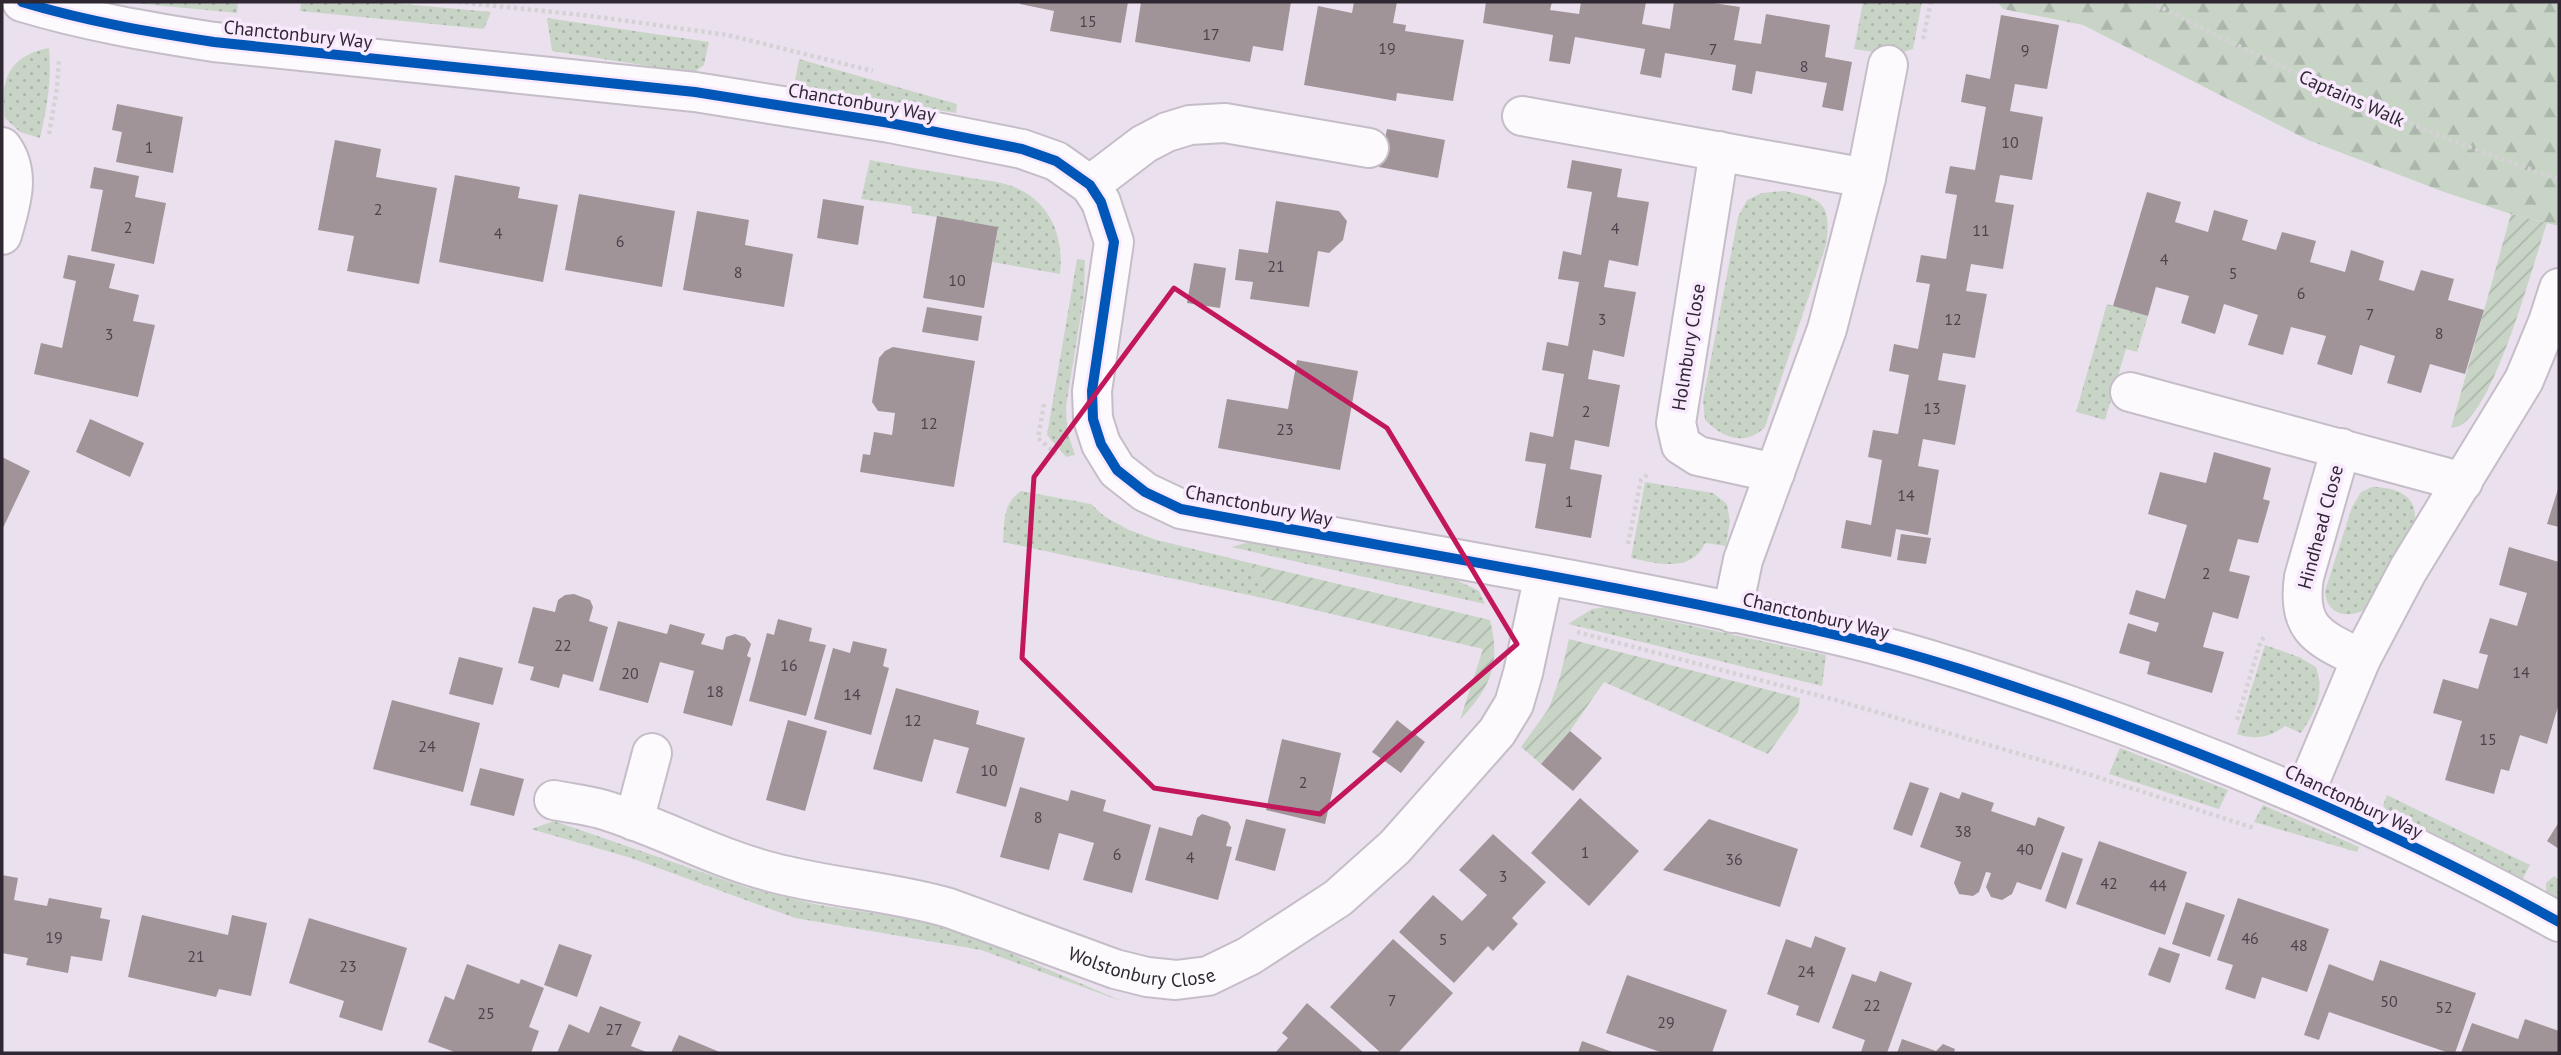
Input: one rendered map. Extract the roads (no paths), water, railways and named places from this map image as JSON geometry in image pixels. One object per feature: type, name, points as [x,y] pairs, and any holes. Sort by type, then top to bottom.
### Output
[{"type":"street","name":"Chanctonbury Way","points":[[22,2],[138,31],[214,42],[695,92],[890,123],[1022,149],[1056,161],[1090,185],[1101,202],[1114,242],[1093,391],[1093,419],[1101,444],[1117,470],[1145,492],[1181,509],[1544,575],[1732,613],[1848,638],[1987,677],[2138,730],[2304,795],[2512,896],[2559,922]]},
{"type":"street","points":[[1732,613],[1743,559],[1827,329],[1866,178],[1888,65]]},
{"type":"street","points":[[1522,116],[1866,178]]},
{"type":"street","points":[[1090,185],[1144,144],[1167,132],[1190,125],[1225,123],[1369,148]]},
{"type":"street","points":[[2,147],[13,167],[14,186],[2,235]]},
{"type":"street","name":"Holmbury Close","points":[[1719,151],[1676,423],[1681,445],[1698,456],[1775,473]]},
{"type":"street","points":[[2304,795],[2361,659],[2409,570],[2524,380],[2549,322],[2559,288]]},
{"type":"street","name":"Hindhead Close","points":[[2130,392],[2463,482]]},
{"type":"street","name":"Hindhead Close","points":[[2341,448],[2304,578],[2303,611],[2320,638],[2361,659]]},
{"type":"street","name":"Wolstonbury Close","points":[[554,800],[600,809],[706,851],[769,872],[826,885],[925,901],[949,908],[1115,969],[1147,977],[1176,980],[1208,975],[1249,956],[1338,898],[1395,846],[1497,732],[1514,704],[1544,575]]},
{"type":"street","points":[[634,821],[652,753]]}]
